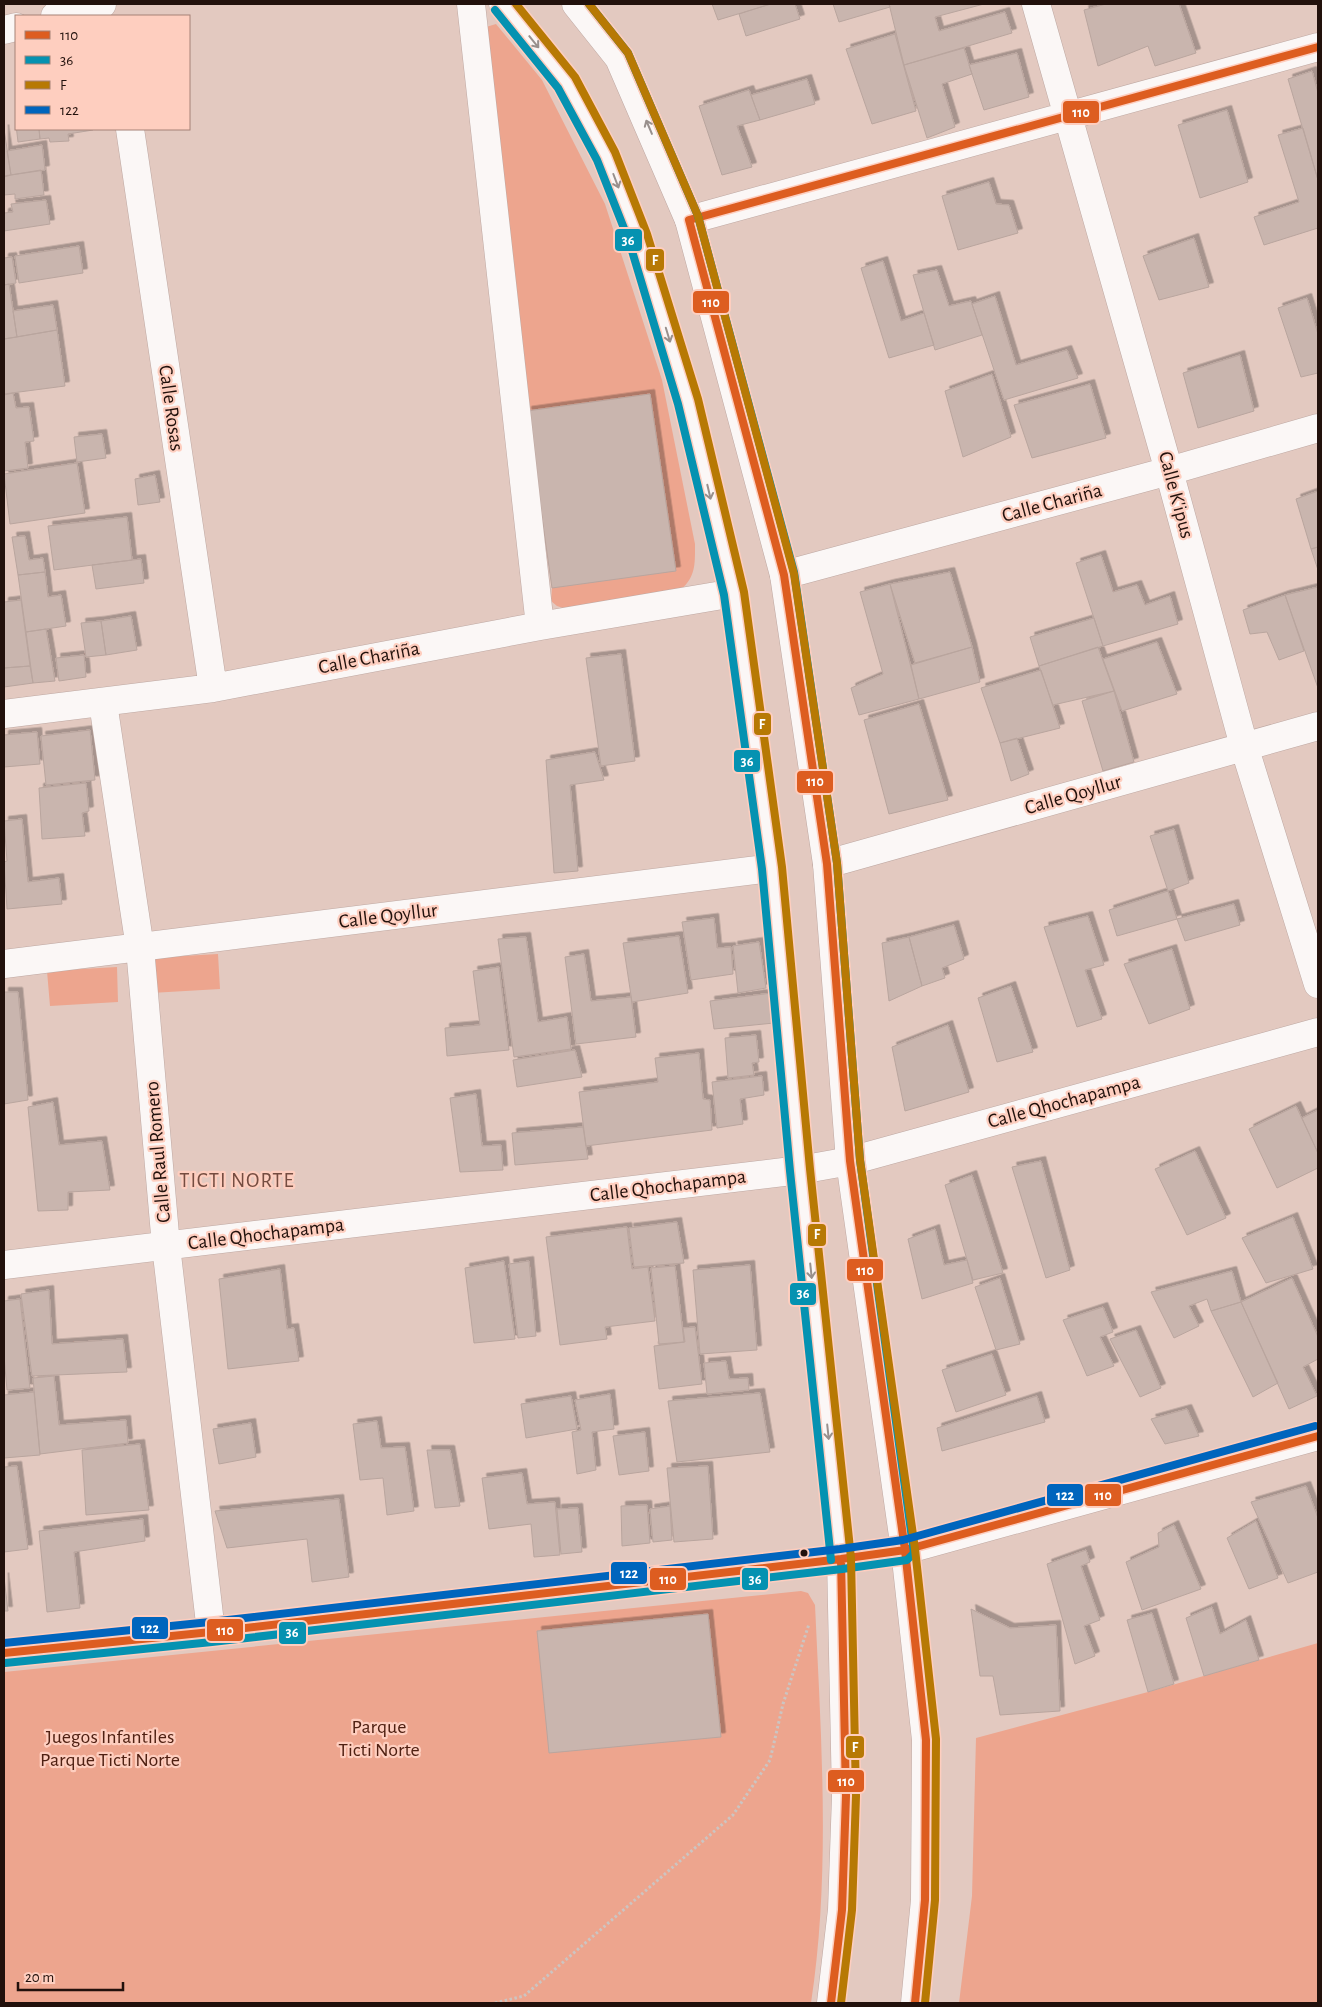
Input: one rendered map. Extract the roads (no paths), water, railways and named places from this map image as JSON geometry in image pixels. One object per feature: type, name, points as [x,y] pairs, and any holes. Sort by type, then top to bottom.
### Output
[{"type":"street","points":[[59,15],[102,4]]},
{"type":"street","points":[[471,4],[540,626]]},
{"type":"street","points":[[503,4],[566,82],[606,156],[634,229],[688,401],[734,593],[772,868],[800,1170],[841,1559],[846,1796],[842,1910],[831,2003]]},
{"type":"street","points":[[576,4],[619,58],[689,220],[784,575],[827,864],[850,1161],[905,1550],[926,1740],[925,1900],[915,2003]]},
{"type":"street","name":"Calle K'ipus","points":[[1036,4],[1169,471],[1244,746],[1318,984]]},
{"type":"street","points":[[689,220],[1318,47]]},
{"type":"street","name":"Calle Rosas","points":[[130,130],[213,688]]},
{"type":"street","name":"Calle Chariña","points":[[784,575],[1169,471],[1318,428]]},
{"type":"street","name":"Calle Chariña","points":[[4,714],[213,688],[540,626],[734,593]]},
{"type":"street","name":"Calle Raul Romero","points":[[104,702],[140,948],[166,1246],[212,1632]]},
{"type":"street","name":"Calle Qoyllur","points":[[827,864],[1318,726]]},
{"type":"street","name":"Calle Qoyllur","points":[[4,964],[772,868]]},
{"type":"street","name":"Calle Qhochapampa","points":[[4,1265],[800,1170],[850,1161],[1318,1032]]},
{"type":"street","points":[[4,1653],[212,1632],[905,1550],[1318,1436]]},
{"type":"district","name":"TICTI NORTE","points":[[237,1180]]},
{"type":"park label","name":"Parque Ticti Norte","points":[[379,1738]]},
{"type":"park label","name":"Juegos Infantiles Parque Ticti Norte","points":[[110,1748]]}]
